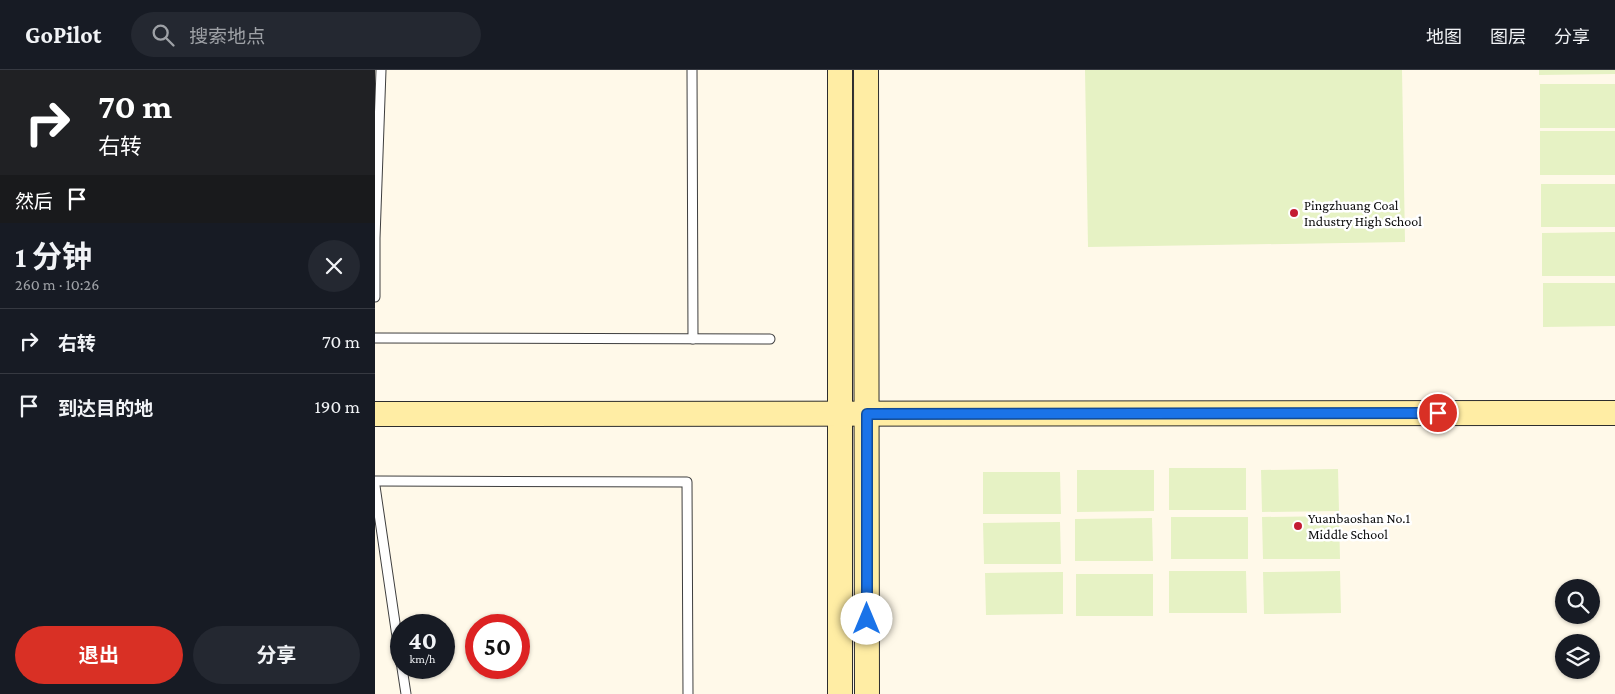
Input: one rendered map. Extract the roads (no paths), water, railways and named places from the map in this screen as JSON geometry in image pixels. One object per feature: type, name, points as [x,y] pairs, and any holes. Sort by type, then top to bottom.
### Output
[{"type":"main road","points":[[839,70],[840,694]]},
{"type":"main road","points":[[866,70],[867,694]]},
{"type":"main road","points":[[375,414],[1615,413]]},
{"type":"lane","points":[[375,297],[375,238],[381,70]]},
{"type":"lane","points":[[692,70],[693,339]]},
{"type":"lane","points":[[375,338],[770,339]]},
{"type":"lane","points":[[375,481],[687,482],[687,694]]},
{"type":"lane","points":[[375,486],[393,614]]},
{"type":"lane","points":[[403,679],[406,694]]},
{"type":"place","name":"Pingzhuang Coal Industry High School","points":[[1294,213]]},
{"type":"place","name":"Yuanbaoshan No.1 Middle School","points":[[1298,526]]}]
